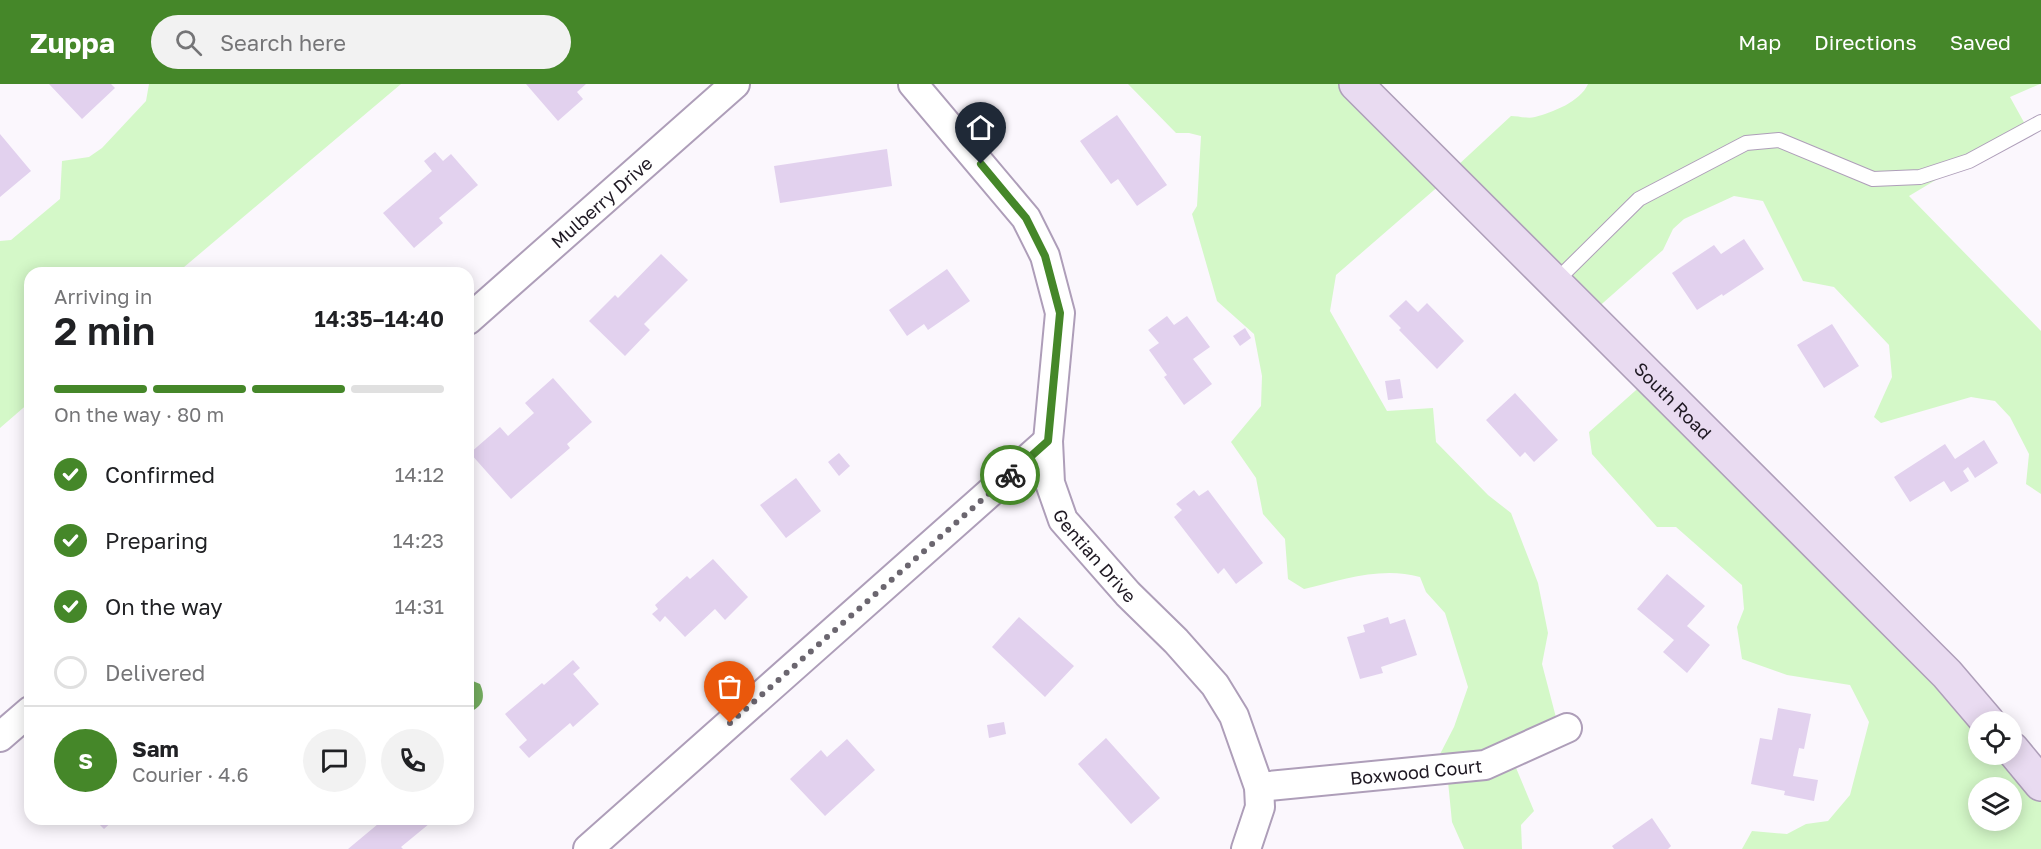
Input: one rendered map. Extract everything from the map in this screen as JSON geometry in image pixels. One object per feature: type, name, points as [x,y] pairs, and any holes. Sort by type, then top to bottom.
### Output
[{"type":"street","name":"Mulberry Drive","points":[[474,315],[735,84]]},
{"type":"street","name":"Gentian Drive","points":[[913,84],[1026,218],[1045,256],[1060,313],[1048,441],[1050,483],[1063,520],[1128,594],[1176,641],[1215,685],[1234,716],[1258,787],[1260,807],[1246,849]]},
{"type":"street","name":"South Road","points":[[1356,84],[1947,674],[1979,711]]},
{"type":"street","points":[[588,849],[1048,441]]},
{"type":"street","points":[[0,737],[24,716]]},
{"type":"street","name":"Boxwood Court","points":[[1258,787],[1485,765],[1567,728]]},
{"type":"street","points":[[2022,761],[2041,784]]},
{"type":"lane","points":[[1554,283],[1639,199],[1746,143],[1779,141],[1873,179],[1920,177],[1969,161],[2041,122]]},
{"type":"shaded area","points":[[149,84],[401,84],[184,267],[24,267],[24,407],[0,428],[0,241],[11,240],[60,199],[62,161],[89,157],[102,148],[146,101]]},
{"type":"shaded area","points":[[1128,84],[1351,84],[1441,184],[1336,275],[1330,311],[1387,411],[1433,408],[1436,442],[1488,495],[1511,513],[1538,583],[1548,633],[1542,664],[1558,725],[1509,751],[1534,811],[1521,825],[1522,849],[1464,849],[1452,822],[1446,761],[1438,758],[1454,727],[1468,687],[1445,613],[1426,592],[1420,577],[1391,573],[1376,574],[1347,578],[1304,589],[1288,579],[1285,539],[1263,514],[1256,478],[1231,442],[1261,406],[1262,376],[1254,334],[1217,301],[1192,214],[1197,206],[1201,136],[1176,133]]},
{"type":"shaded area","points":[[1588,84],[2040,84],[2010,97],[2026,126],[1909,196],[2041,331],[2041,494],[2026,484],[2029,454],[2010,417],[1995,401],[1971,397],[1881,423],[1874,417],[1892,377],[1889,345],[1834,287],[1803,281],[1763,201],[1734,196],[1684,219],[1673,229],[1663,250],[1587,317],[1457,166],[1511,116],[1532,118],[1558,109],[1579,96]]},
{"type":"shaded area","points":[[1644,383],[1968,712],[1968,765],[2022,765],[2041,785],[2041,849],[1742,849],[1752,831],[1787,834],[1806,824],[1828,821],[1850,795],[1869,722],[1850,685],[1787,675],[1742,659],[1737,627],[1744,609],[1742,585],[1676,527],[1657,527],[1592,454],[1589,432]]},
{"type":"shaded area","points":[[474,682],[480,684],[483,693],[482,701],[474,710]]},
{"type":"building","points":[[49,84],[111,84],[115,88],[82,119]]},
{"type":"building","points":[[526,84],[586,84],[577,92],[583,99],[558,121]]},
{"type":"building","points":[[1117,115],[1167,185],[1137,206],[1118,179],[1111,184],[1080,141]]},
{"type":"building","points":[[0,134],[31,171],[0,197]]},
{"type":"building","points":[[887,149],[892,186],[780,203],[774,166]]},
{"type":"building","points":[[435,152],[443,161],[451,154],[478,185],[439,218],[443,223],[414,248],[383,213],[432,171],[424,161]]},
{"type":"building","points":[[1744,239],[1764,269],[1697,310],[1672,273],[1714,245],[1721,254]]},
{"type":"building","points":[[661,254],[688,280],[644,324],[650,330],[625,356],[589,321],[615,295],[618,298]]},
{"type":"building","points":[[947,269],[970,301],[928,330],[924,324],[907,336],[889,310]]},
{"type":"building","points":[[1406,300],[1418,312],[1427,303],[1464,341],[1437,369],[1399,330],[1401,328],[1389,316]]},
{"type":"building","points":[[1167,316],[1174,325],[1187,316],[1210,347],[1193,359],[1212,384],[1184,405],[1164,377],[1167,375],[1149,350],[1159,343],[1148,330]]},
{"type":"building","points":[[1832,324],[1859,366],[1824,388],[1797,345]]},
{"type":"building","points":[[1245,328],[1251,338],[1240,346],[1233,336]]},
{"type":"building","points":[[553,378],[592,422],[567,444],[570,448],[511,499],[474,457],[474,450],[500,427],[508,436],[534,413],[525,403]]},
{"type":"building","points":[[1400,379],[1403,398],[1388,400],[1385,381]]},
{"type":"building","points":[[1515,393],[1558,440],[1534,462],[1525,452],[1520,457],[1486,420]]},
{"type":"building","points":[[1984,440],[1998,463],[1975,478],[1968,467],[1963,471],[1969,481],[1951,492],[1944,481],[1910,502],[1894,477],[1945,444],[1955,459]]},
{"type":"building","points":[[839,453],[850,466],[839,476],[828,462]]},
{"type":"building","points":[[796,478],[821,511],[786,538],[760,505]]},
{"type":"building","points":[[1194,490],[1199,496],[1208,490],[1263,563],[1236,584],[1224,568],[1218,574],[1174,517],[1182,510],[1176,504]]},
{"type":"building","points":[[713,559],[748,597],[725,620],[715,609],[685,637],[665,616],[660,622],[652,614],[658,609],[655,605],[687,576],[690,579]]},
{"type":"building","points":[[1667,574],[1705,606],[1687,626],[1710,645],[1687,673],[1663,652],[1674,640],[1637,609]]},
{"type":"building","points":[[1019,617],[1074,666],[1045,697],[992,647]]},
{"type":"building","points":[[1388,617],[1390,624],[1405,619],[1417,655],[1381,667],[1383,673],[1360,679],[1347,637],[1365,632],[1363,625]]},
{"type":"building","points":[[573,660],[580,668],[573,674],[599,704],[573,727],[570,723],[529,758],[519,747],[527,740],[505,714]]},
{"type":"building","points":[[1778,708],[1811,714],[1804,749],[1799,748],[1793,776],[1818,780],[1814,801],[1784,795],[1785,791],[1751,784],[1760,738],[1772,740]]},
{"type":"building","points":[[1004,722],[1006,734],[989,738],[987,725]]},
{"type":"building","points":[[1106,738],[1160,798],[1131,824],[1078,764]]},
{"type":"building","points":[[847,739],[875,770],[825,816],[790,779],[821,750],[827,757]]},
{"type":"building","points":[[1652,818],[1671,846],[1668,849],[1614,849],[1612,846]]},
{"type":"building","points":[[377,825],[428,825],[401,847],[403,849],[348,849]]},
{"type":"way so far","points":[[730,723],[1010,475]]},
{"type":"route","points":[[981,164],[1026,218],[1045,256],[1060,313],[1048,441],[1010,475]]}]
